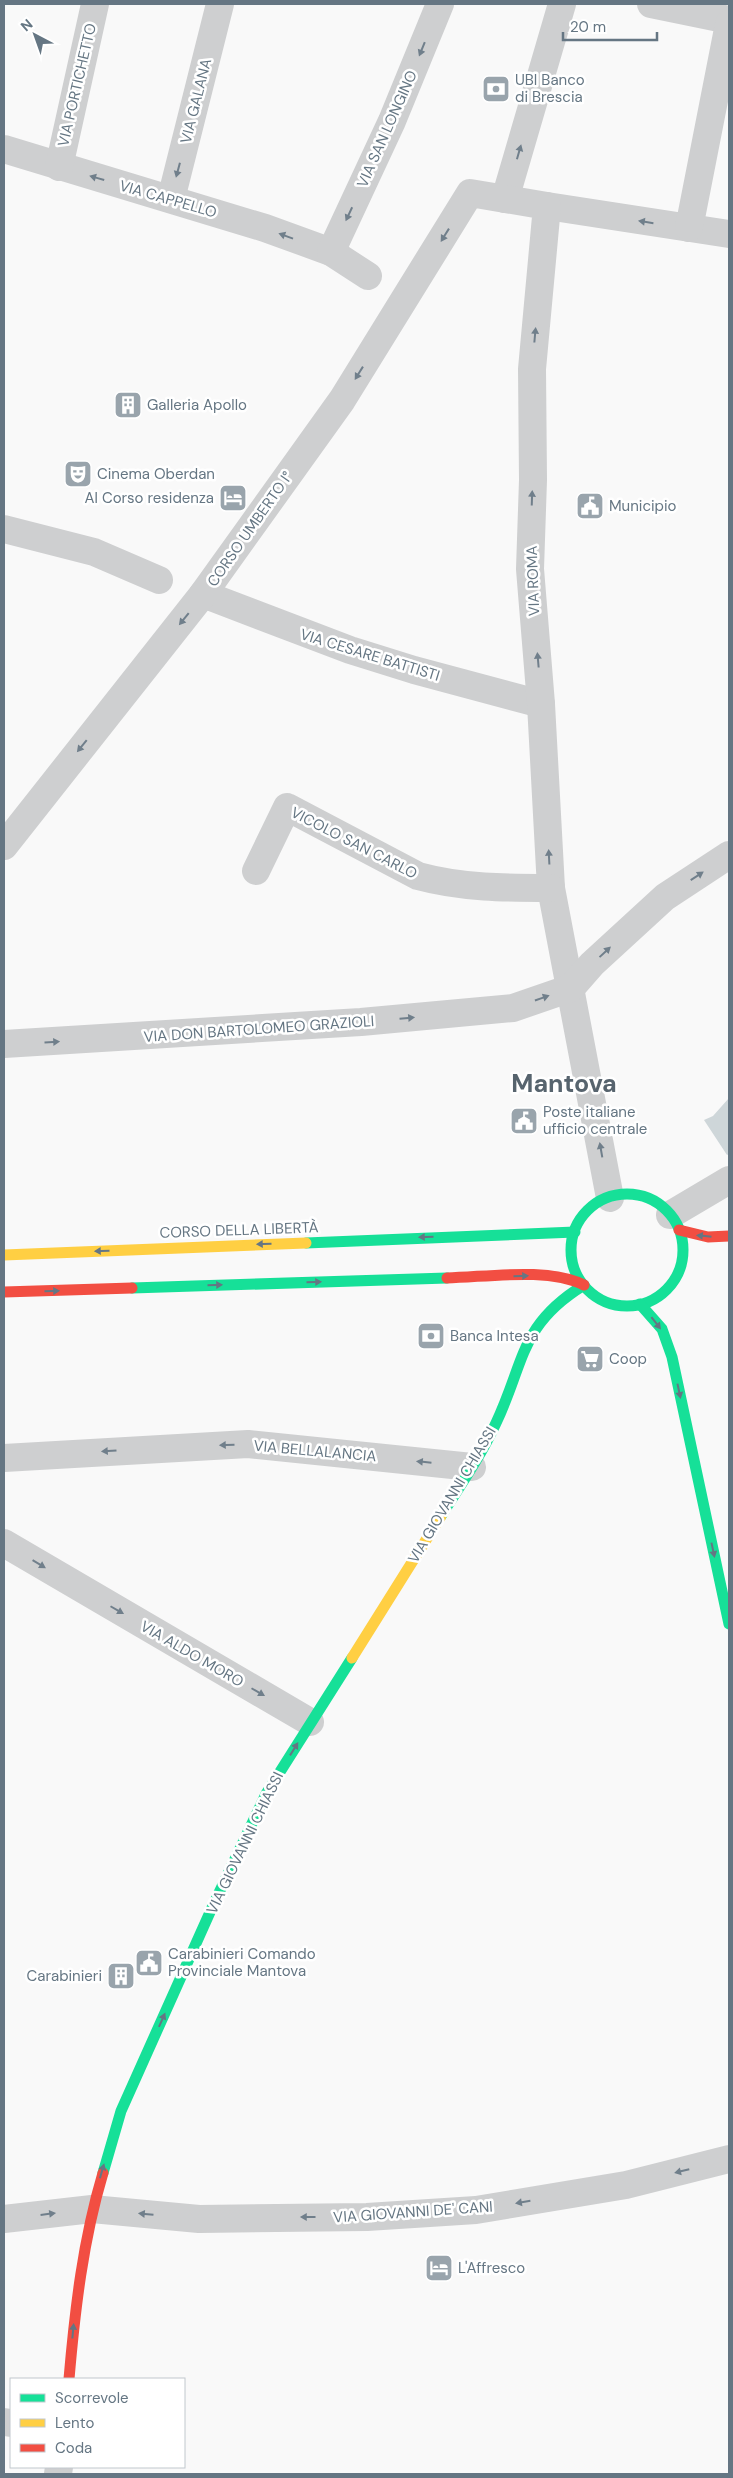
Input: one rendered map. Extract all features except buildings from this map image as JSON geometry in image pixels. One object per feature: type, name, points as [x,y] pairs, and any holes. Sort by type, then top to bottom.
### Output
[{"type":"street","name":"VIA PORTICHETTO","points":[[58,167],[95,4]]},
{"type":"street","name":"VIA GALANA","points":[[171,199],[220,4]]},
{"type":"street","name":"VIA SAN LONGINO","points":[[331,252],[392,121],[440,4]]},
{"type":"street","points":[[562,4],[505,198],[546,214],[689,228],[729,234]]},
{"type":"street","points":[[651,4],[729,22],[689,228]]},
{"type":"street","name":"VIA CAPPELLO","points":[[4,149],[58,167],[265,228],[331,252],[368,276]]},
{"type":"street","name":"CORSO UMBERTO I°","points":[[4,846],[203,594],[342,400],[470,193],[505,198]]},
{"type":"street","name":"VIA ROMA","points":[[546,214],[532,369],[533,480],[530,569],[541,704],[551,888],[610,1198]]},
{"type":"street","points":[[4,529],[94,552],[159,580]]},
{"type":"street","name":"VIA CESARE BATTISTI","points":[[203,594],[350,650],[414,670],[541,704]]},
{"type":"street","name":"VICOLO SAN CARLO","points":[[256,871],[287,807],[418,876],[440,882],[498,889],[551,888]]},
{"type":"street","points":[[571,988],[592,964],[665,897],[729,855]]},
{"type":"street","name":"VIA DON BARTOLOMEO GRAZIOLI","points":[[4,1044],[361,1022],[513,1008],[571,988]]},
{"type":"street","points":[[674,1223],[729,1180]]},
{"type":"street","points":[[624,1194],[644,1196],[661,1206],[674,1223],[683,1245],[679,1273],[665,1291],[654,1299],[640,1304],[614,1305],[594,1296],[578,1278],[571,1257],[575,1232],[578,1222],[590,1208],[610,1198],[624,1194]]},
{"type":"street","points":[[674,1223],[708,1237],[729,1236]]},
{"type":"street","name":"CORSO DELLA LIBERTÀ","points":[[4,1255],[575,1232]]},
{"type":"street","points":[[4,1292],[558,1275],[570,1278],[584,1285]]},
{"type":"street","name":"VIA GIOVANNI CHIASSI","points":[[69,2378],[77,2293],[92,2209],[115,2126],[215,1901],[266,1794],[472,1467],[499,1416],[523,1347],[537,1324],[554,1304],[563,1296],[584,1285]]},
{"type":"street","points":[[640,1304],[662,1329],[668,1344],[729,1624]]},
{"type":"street","name":"VIA BELLALANCIA","points":[[4,1458],[248,1444],[472,1467]]},
{"type":"street","name":"VIA ALDO MORO","points":[[4,1543],[310,1722]]},
{"type":"street","name":"VIA GIOVANNI DE' CANI","points":[[4,2218],[92,2209],[199,2219],[367,2217],[476,2210],[626,2185],[729,2159]]},
{"type":"shaded area","points":[[729,1098],[729,1154],[727,1155],[704,1120],[713,1116]]},
{"type":"traffic: fast","points":[[627,1194],[648,1199],[666,1211],[678,1229],[683,1250],[678,1271],[666,1289],[648,1301],[627,1306],[606,1301],[588,1289],[576,1271],[571,1250],[576,1229],[588,1211],[606,1199],[627,1194]]},
{"type":"traffic: fast","points":[[306,1243],[575,1232]]},
{"type":"traffic: fast","points":[[132,1288],[447,1278]]},
{"type":"traffic: fast","points":[[441,1516],[484,1447],[505,1401],[526,1346],[535,1330],[563,1300],[584,1285]]},
{"type":"traffic: fast","points":[[640,1304],[662,1329],[672,1357],[729,1624]]},
{"type":"traffic: fast","points":[[103,2173],[121,2111],[215,1901],[266,1794],[352,1658]]},
{"type":"traffic: slow","points":[[4,1255],[306,1243]]},
{"type":"traffic: slow","points":[[352,1658],[441,1516]]},
{"type":"traffic: jam","points":[[679,1230],[708,1237],[729,1236]]},
{"type":"traffic: jam","points":[[447,1278],[517,1274],[553,1276],[569,1279],[584,1285]]},
{"type":"traffic: jam","points":[[4,1292],[132,1288]]},
{"type":"traffic: jam","points":[[69,2378],[85,2249],[103,2173]]},
{"type":"place","name":"UBI Banco di Brescia","points":[[496,89]]},
{"type":"place","name":"Galleria Apollo","points":[[128,405]]},
{"type":"place","name":"Cinema Oberdan","points":[[78,474]]},
{"type":"place","name":"Al Corso residenza","points":[[233,498]]},
{"type":"place","name":"Municipio","points":[[590,506]]},
{"type":"place","name":"Poste italiane ufficio centrale","points":[[524,1121]]},
{"type":"place","name":"Banca Intesa","points":[[431,1336]]},
{"type":"place","name":"Coop","points":[[590,1359]]},
{"type":"place","name":"Carabinieri Comando Provinciale Mantova","points":[[149,1963]]},
{"type":"place","name":"Carabinieri","points":[[121,1976]]},
{"type":"place","name":"L'Affresco","points":[[439,2268]]},
{"type":"district","name":"Mantova","points":[[564,1083]]}]
